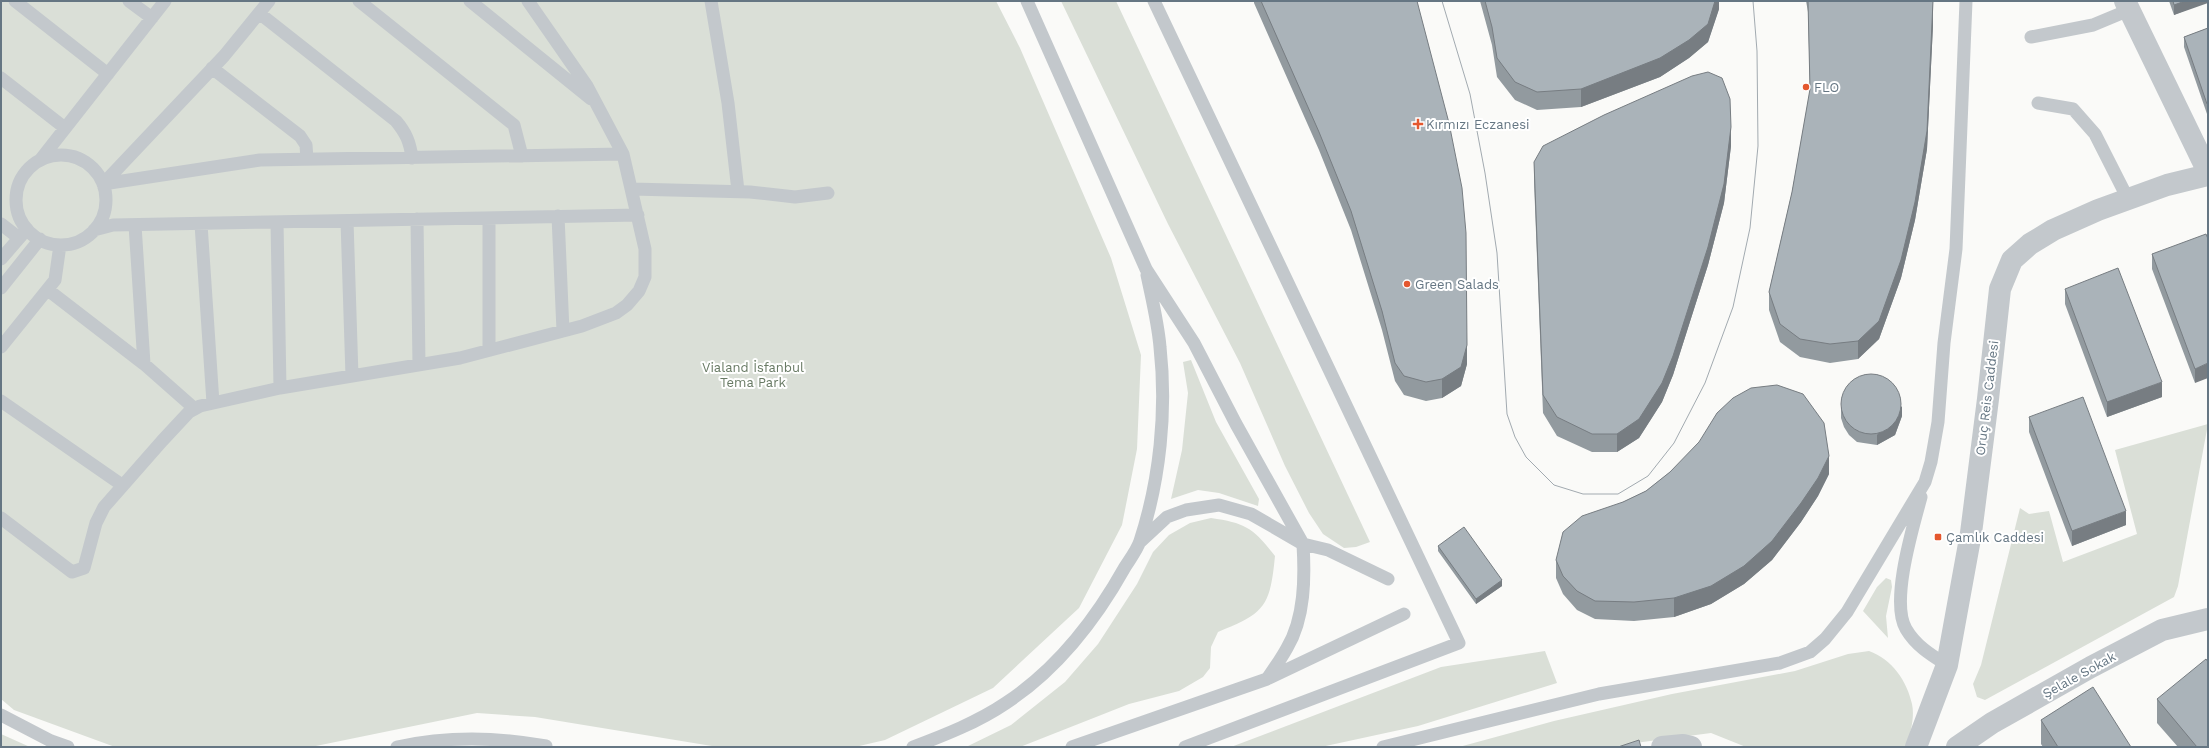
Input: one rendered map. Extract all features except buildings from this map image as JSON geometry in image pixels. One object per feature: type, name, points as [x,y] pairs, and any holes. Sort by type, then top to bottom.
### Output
[{"type":"street","points":[[2127,5],[2202,143],[2208,172]]},
{"type":"street","name":"Oruç Reis Caddesi","points":[[1916,747],[1947,665],[1971,532],[2000,289],[2012,260],[2030,244],[2053,230],[2128,199],[2168,185],[2208,175]]},
{"type":"street","name":"Şelale Sokak","points":[[1958,747],[2005,716],[2091,667],[2162,630],[2208,619]]},
{"type":"street","points":[[1662,747],[1683,745],[1691,747]]},
{"type":"lane","points":[[16,1],[108,74]]},
{"type":"lane","points":[[129,1],[152,18]]},
{"type":"lane","points":[[23,233],[17,211],[16,195],[20,181],[29,168],[41,159],[165,1]]},
{"type":"lane","points":[[103,184],[212,68],[269,1]]},
{"type":"lane","points":[[359,1],[514,125],[522,156]]},
{"type":"lane","points":[[470,1],[597,104]]},
{"type":"lane","points":[[1,518],[72,572],[84,568],[96,523],[104,507],[122,485],[189,412],[195,409],[213,403],[280,388],[419,365],[489,350],[582,326],[616,313],[627,305],[639,291],[645,277],[645,249],[623,154],[597,104],[528,1]]},
{"type":"lane","points":[[711,1],[728,103],[738,191]]},
{"type":"lane","points":[[1026,1],[1146,269],[1194,343],[1236,424],[1303,544],[1306,578],[1299,616],[1288,647],[1267,679]]},
{"type":"lane","points":[[1154,1],[1459,643],[1185,747]]},
{"type":"lane","points":[[1947,665],[1919,647],[1905,628],[1900,611],[1902,582],[1909,541],[1931,462],[1938,422],[1944,343],[1956,249],[1966,1]]},
{"type":"lane","points":[[2031,37],[2093,25],[2127,5]]},
{"type":"lane","points":[[259,14],[396,121],[406,133],[410,144],[412,158]]},
{"type":"lane","points":[[212,68],[300,136],[306,145],[307,159]]},
{"type":"lane","points":[[1,78],[65,128]]},
{"type":"lane","points":[[2038,103],[2073,109],[2095,134],[2128,199]]},
{"type":"lane","points":[[103,184],[260,160],[623,154]]},
{"type":"lane","points":[[1,224],[60,245],[75,243],[88,236],[94,230],[104,213],[106,198],[103,184],[96,172],[85,161],[71,156],[56,155],[41,159]]},
{"type":"lane","points":[[632,189],[738,191],[795,197],[828,193]]},
{"type":"lane","points":[[94,230],[113,226],[135,225],[638,215]]},
{"type":"lane","points":[[558,216],[563,331]]},
{"type":"lane","points":[[489,350],[490,218]]},
{"type":"lane","points":[[417,219],[419,365]]},
{"type":"lane","points":[[348,221],[352,376]]},
{"type":"lane","points":[[276,222],[280,388]]},
{"type":"lane","points":[[201,224],[213,403]]},
{"type":"lane","points":[[135,225],[144,364]]},
{"type":"lane","points":[[1,259],[23,233]]},
{"type":"lane","points":[[1,288],[40,239]]},
{"type":"lane","points":[[1,348],[55,280],[60,245]]},
{"type":"lane","points":[[914,747],[957,730],[1006,703],[1047,669],[1089,623],[1113,589],[1139,542],[1155,483],[1161,432],[1160,346],[1146,269]]},
{"type":"lane","points":[[48,290],[144,364],[195,409]]},
{"type":"lane","points":[[1,401],[122,485]]},
{"type":"lane","points":[[1384,747],[1599,694],[1780,663],[1810,652],[1825,639],[1847,612],[1925,482]]},
{"type":"lane","points":[[1139,542],[1167,517],[1186,510],[1219,505],[1251,514],[1303,544],[1328,550],[1388,579]]},
{"type":"lane","points":[[1072,747],[1267,679],[1404,614]]},
{"type":"lane","points":[[1,715],[51,741],[68,747]]},
{"type":"lane","points":[[397,747],[475,738],[513,740],[548,747]]},
{"type":"green space","name":"Vialand İsfanbul Tema Park","points":[[1,1],[996,1],[1020,48],[1111,258],[1141,355],[1137,449],[1122,525],[1079,608],[993,688],[885,740],[855,747],[718,747],[535,717],[477,713],[311,747],[115,747],[14,710],[1,699]]},
{"type":"green space","points":[[1061,1],[1116,1],[1370,542],[1356,547],[1344,548],[1323,534],[1309,513],[1285,466],[1240,363],[1168,224]]},
{"type":"green space","points":[[1191,360],[1216,422],[1259,499],[1258,506],[1219,493],[1198,490],[1171,499],[1182,450],[1188,393],[1183,362]]},
{"type":"green space","points":[[2208,424],[2178,586],[2174,597],[1985,700],[1977,697],[1973,684],[1981,665],[2020,508],[2029,514],[2049,511],[2063,562],[2137,534],[2115,450]]},
{"type":"green space","points":[[1211,518],[1233,522],[1248,528],[1261,539],[1275,556],[1271,587],[1262,606],[1246,619],[1218,632],[1211,647],[1210,668],[1203,677],[1179,691],[1129,704],[1020,747],[966,747],[1011,725],[1065,682],[1098,644],[1137,584],[1153,552],[1169,535],[1190,523]]},
{"type":"green space","points":[[1886,578],[1891,580],[1892,587],[1886,616],[1888,638],[1863,611],[1877,587]]},
{"type":"green space","points":[[1545,651],[1557,683],[1418,726],[1321,747],[1231,747],[1441,667]]},
{"type":"green space","points":[[1869,651],[1885,659],[1891,665],[1902,679],[1910,695],[1913,715],[1907,747],[1746,747],[1711,733],[1635,743],[1620,747],[1459,747],[1554,721],[1672,694],[1795,671],[1848,654]]},
{"type":"green space","points":[[1,734],[30,747],[1,747]]},
{"type":"tram line","points":[[1442,1],[1470,94],[1485,173],[1497,253],[1507,414],[1515,437],[1526,457],[1554,485],[1583,494],[1618,494],[1648,476],[1674,443],[1705,383],[1733,307],[1750,228],[1758,146],[1757,51],[1753,1]]},
{"type":"place","name":"FLO","points":[[1806,87]]},
{"type":"place","name":"Kırmızı Eczanesi","points":[[1418,124]]},
{"type":"place","name":"Green Salads","points":[[1407,284]]},
{"type":"place","name":"Çamlık Caddesi","points":[[1938,537]]}]
